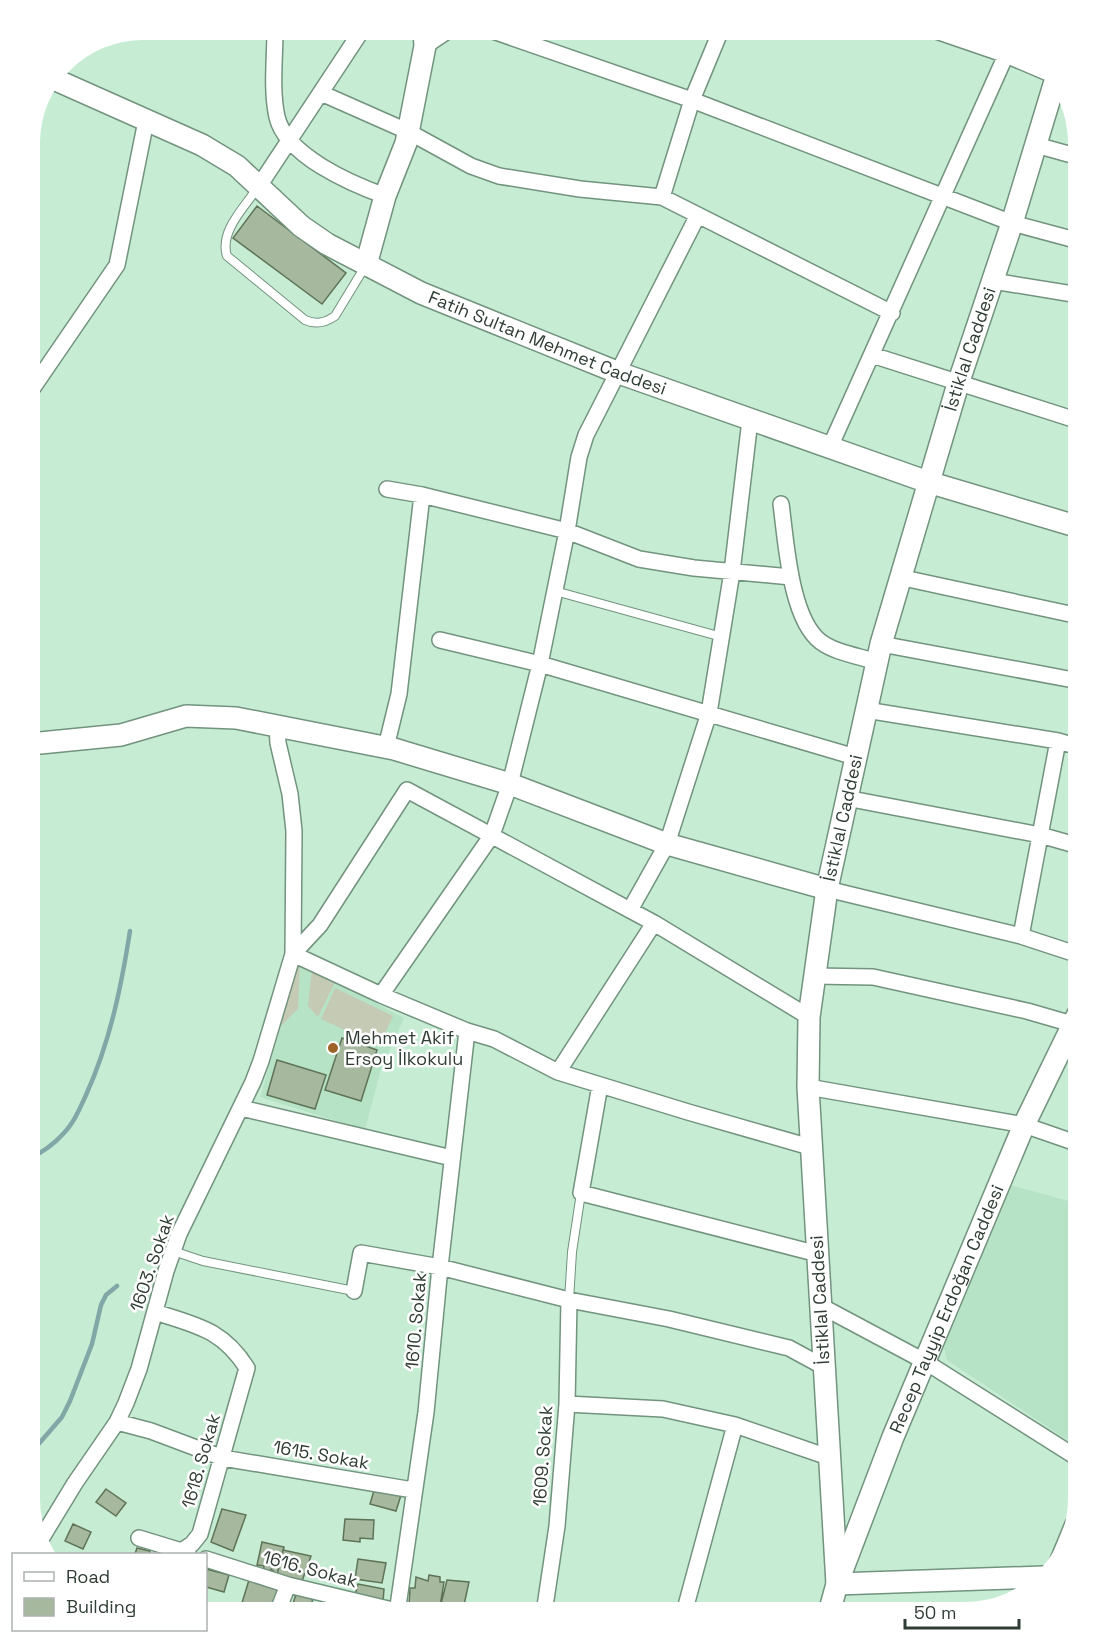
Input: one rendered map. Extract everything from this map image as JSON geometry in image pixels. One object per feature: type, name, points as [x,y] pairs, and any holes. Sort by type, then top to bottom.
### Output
[{"type":"street","points":[[275,40],[274,94],[277,117],[284,133],[320,166],[346,180],[385,196]]},
{"type":"street","points":[[259,186],[355,40]]},
{"type":"street","points":[[366,265],[385,196],[409,132],[425,40]]},
{"type":"street","points":[[520,40],[692,100],[1012,223],[1068,238]]},
{"type":"street","points":[[662,197],[692,100],[717,41]]},
{"type":"street","points":[[965,41],[1033,66]]},
{"type":"street","points":[[830,447],[1006,55]]},
{"type":"street","name":"Fatih Sultan Mehmet Caddesi","points":[[61,82],[202,145],[237,166],[301,226],[327,244],[421,293],[619,374],[928,482],[1068,524]]},
{"type":"street","name":"İstiklal Caddesi","points":[[837,1584],[810,1147],[809,1017],[814,975],[827,889],[846,798],[899,577],[1053,89]]},
{"type":"street","points":[[321,93],[409,132],[471,166],[499,176],[580,189],[662,197],[892,313]]},
{"type":"street","points":[[41,376],[117,266],[146,121]]},
{"type":"street","points":[[1036,145],[1068,155]]},
{"type":"street","points":[[381,995],[492,835],[510,784],[540,664],[567,531],[579,457],[586,435],[698,215]]},
{"type":"street","points":[[993,281],[1068,293]]},
{"type":"street","points":[[872,355],[1068,418]]},
{"type":"street","points":[[630,910],[667,844],[709,713],[732,572],[750,420]]},
{"type":"street","points":[[387,489],[422,495],[567,531],[639,559],[694,568],[791,577]]},
{"type":"street","points":[[386,747],[399,694],[422,495]]},
{"type":"street","points":[[781,504],[791,577],[803,618],[815,637],[830,648],[1068,679]]},
{"type":"street","points":[[899,577],[1068,614]]},
{"type":"street","points":[[440,640],[540,664],[855,757]]},
{"type":"street","points":[[866,710],[1068,744]]},
{"type":"street","points":[[41,743],[121,735],[186,716],[236,718],[386,747],[510,784],[667,844],[827,889],[1020,936],[1068,951]]},
{"type":"street","points":[[277,726],[278,743],[290,794],[294,831],[292,954]]},
{"type":"street","points":[[1020,936],[1058,741]]},
{"type":"street","points":[[292,954],[320,925],[407,790],[654,923],[809,1017]]},
{"type":"street","points":[[846,798],[1040,835],[1068,843]]},
{"type":"street","points":[[558,1072],[654,923]]},
{"type":"street","points":[[292,954],[381,995],[467,1031],[494,1039],[558,1072],[810,1147]]},
{"type":"street","name":"1603. Sokak","points":[[45,1531],[117,1422],[139,1369],[173,1251],[261,1061],[292,954]]},
{"type":"street","points":[[814,975],[873,977],[1027,1011],[1068,1028]]},
{"type":"street","name":"1610. Sokak","points":[[401,1602],[413,1490],[430,1382],[440,1267],[467,1031]]},
{"type":"street","name":"Recep Tayyip Erdoğan Caddesi","points":[[832,1602],[893,1437],[924,1361],[1024,1125],[1068,1041]]},
{"type":"street","points":[[600,1085],[581,1193],[818,1254]]},
{"type":"street","points":[[808,1087],[1024,1125],[1068,1140]]},
{"type":"street","points":[[241,1108],[452,1158]]},
{"type":"street","points":[[354,1291],[361,1253],[440,1267],[569,1300],[669,1318],[789,1348],[824,1367]]},
{"type":"street","name":"1609. Sokak","points":[[546,1602],[557,1526],[567,1404],[569,1300]]},
{"type":"street","points":[[821,1306],[924,1361],[1068,1451]]},
{"type":"street","name":"1618. Sokak","points":[[155,1312],[212,1331],[226,1341],[248,1368],[200,1534],[183,1553]]},
{"type":"street","points":[[567,1404],[663,1409],[735,1425],[828,1457]]},
{"type":"street","name":"1615. Sokak","points":[[117,1422],[151,1431],[223,1458],[413,1490]]},
{"type":"street","points":[[687,1602],[735,1425]]},
{"type":"street","points":[[139,1538],[183,1553]]},
{"type":"street","name":"1616. Sokak","points":[[207,1559],[288,1585],[359,1602]]},
{"type":"street","points":[[837,1584],[1032,1577]]},
{"type":"street","points":[[281,1602],[288,1585]]},
{"type":"lane","points":[[259,186],[228,231],[225,243],[227,256],[305,320],[317,324],[335,316],[366,265]]},
{"type":"lane","points":[[555,591],[722,637]]},
{"type":"lane","points":[[569,1300],[572,1252],[581,1193]]},
{"type":"lane","points":[[173,1251],[203,1261],[354,1291]]},
{"type":"shaded area","name":"Mehmet Akif Ersoy İlkokulu","points":[[293,959],[404,1018],[381,1069],[365,1130],[260,1097],[281,1026]]},
{"type":"shaded area","points":[[293,959],[300,964],[298,1009],[281,1026]]},
{"type":"shaded area","points":[[312,970],[335,982],[318,1017],[308,1006]]},
{"type":"shaded area","points":[[335,988],[393,1016],[379,1046],[321,1019]]},
{"type":"shaded area","points":[[1011,1185],[1068,1201],[1068,1441],[947,1360],[944,1348]]},
{"type":"building","points":[[257,206],[346,273],[322,304],[233,238]]},
{"type":"building","points":[[342,1038],[377,1050],[361,1101],[325,1090]]},
{"type":"building","points":[[277,1060],[326,1075],[315,1109],[267,1095]]},
{"type":"building","points":[[375,1487],[402,1492],[396,1511],[370,1504]]},
{"type":"building","points":[[106,1489],[126,1503],[116,1516],[96,1502]]},
{"type":"building","points":[[222,1509],[246,1515],[233,1551],[211,1542]]},
{"type":"building","points":[[345,1519],[374,1520],[373,1539],[360,1538],[360,1542],[343,1540]]},
{"type":"building","points":[[73,1524],[91,1532],[83,1549],[65,1541]]},
{"type":"building","points":[[262,1542],[284,1547],[277,1575],[271,1569],[270,1574],[263,1572],[264,1566],[257,1565]]},
{"type":"building","points":[[137,1548],[150,1551],[150,1553],[135,1553]]},
{"type":"building","points":[[283,1550],[311,1556],[301,1584],[277,1575]]},
{"type":"building","points":[[358,1559],[386,1563],[382,1583],[355,1579]]},
{"type":"building","points":[[207,1569],[229,1575],[224,1592],[207,1587]]},
{"type":"building","points":[[429,1575],[440,1577],[440,1582],[444,1582],[441,1602],[409,1602],[410,1588],[415,1588],[416,1577],[428,1581]]},
{"type":"building","points":[[249,1580],[278,1590],[274,1602],[242,1602]]},
{"type":"building","points":[[447,1580],[469,1582],[465,1602],[442,1602]]},
{"type":"building","points":[[358,1584],[384,1589],[383,1602],[355,1595]]},
{"type":"building","points":[[296,1594],[313,1599],[312,1602],[293,1602]]},
{"type":"waterway","points":[[40,1152],[67,1130],[86,1095],[102,1055],[114,1014],[130,931]]},
{"type":"waterway","points":[[40,1442],[62,1417],[70,1401],[92,1344],[101,1305],[106,1295],[117,1286]]},
{"type":"place","name":"Mehmet Akif Ersoy İlkokulu","points":[[333,1048]]}]
